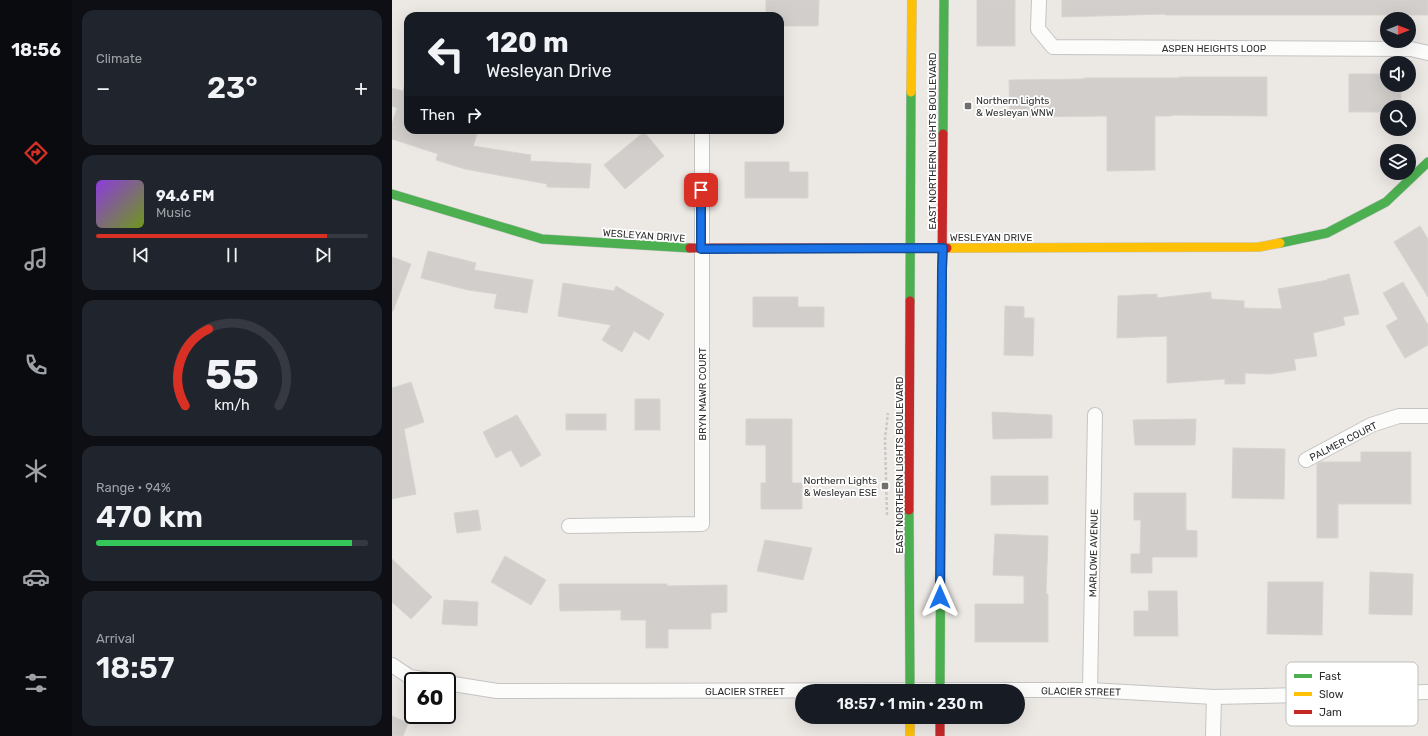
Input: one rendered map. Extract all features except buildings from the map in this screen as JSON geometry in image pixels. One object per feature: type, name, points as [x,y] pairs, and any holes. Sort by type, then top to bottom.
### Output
[{"type":"main road","name":"EAST NORTHERN LIGHTS BOULEVARD","points":[[910,684],[909,480],[912,0]]},
{"type":"main road","name":"EAST NORTHERN LIGHTS BOULEVARD","points":[[940,684],[941,277],[943,248],[944,0]]},
{"type":"main road","name":"WESLEYAN DRIVE","points":[[392,194],[542,239],[701,249],[1259,247],[1327,233],[1386,202],[1428,162]]},
{"type":"main road","points":[[910,724],[910,736]]},
{"type":"main road","points":[[940,724],[940,736]]},
{"type":"street","name":"ASPEN HEIGHTS LOOP","points":[[1039,0],[1038,29],[1053,47],[1411,49],[1428,54]]},
{"type":"street","name":"BRYN MAWR COURT","points":[[569,526],[702,524],[702,134]]},
{"type":"street","name":"MARLOWE AVENUE","points":[[1090,690],[1094,415]]},
{"type":"street","name":"PALMER COURT","points":[[1306,460],[1371,425],[1399,416],[1428,416]]},
{"type":"street","points":[[392,665],[404,673]]},
{"type":"street","name":"GLACIER STREET","points":[[456,684],[497,691],[795,691]]},
{"type":"street","name":"GLACIER STREET","points":[[1025,690],[1090,690],[1214,696],[1286,695]]},
{"type":"street","name":"GLACIER STREET","points":[[1418,692],[1428,692]]},
{"type":"street","points":[[1213,736],[1214,696]]},
{"type":"traffic: fast","points":[[943,134],[944,0]]},
{"type":"traffic: fast","points":[[910,301],[911,92]]},
{"type":"traffic: fast","points":[[1280,243],[1327,233],[1386,202],[1428,162]]},
{"type":"traffic: fast","points":[[392,194],[542,239],[690,248]]},
{"type":"traffic: fast","points":[[940,684],[942,272]]},
{"type":"traffic: fast","points":[[909,510],[910,684]]},
{"type":"traffic: slow","points":[[911,92],[912,0]]},
{"type":"traffic: slow","points":[[947,248],[1259,247],[1280,243]]},
{"type":"traffic: slow","points":[[910,724],[910,736]]},
{"type":"traffic: jam","points":[[942,272],[943,134]]},
{"type":"traffic: jam","points":[[690,248],[947,248]]},
{"type":"traffic: jam","points":[[909,510],[910,301]]},
{"type":"traffic: jam","points":[[940,724],[940,736]]},
{"type":"place","name":"Northern Lights & Wesleyan WNW","points":[[968,106]]},
{"type":"place","name":"Northern Lights & Wesleyan ESE","points":[[885,486]]},
{"type":"route","points":[[701,190],[701,249],[943,248],[940,597]]}]
